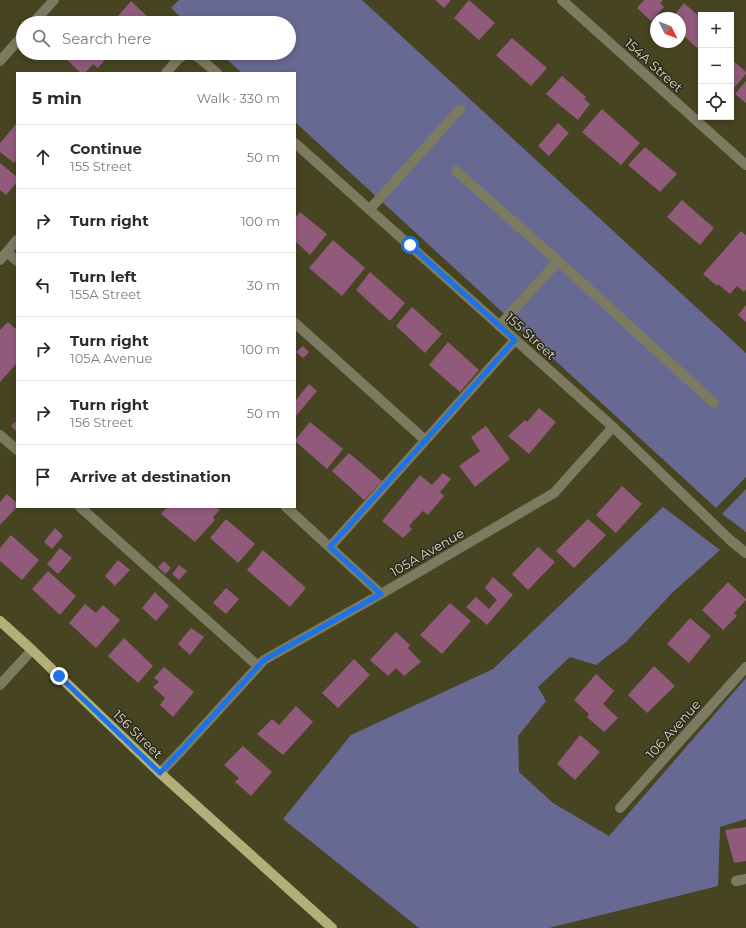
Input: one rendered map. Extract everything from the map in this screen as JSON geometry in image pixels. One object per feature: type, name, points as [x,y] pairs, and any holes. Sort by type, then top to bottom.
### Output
[{"type":"main road","name":"156 Street","points":[[0,621],[160,773],[332,928]]},
{"type":"street","points":[[40,16],[54,0]]},
{"type":"street","name":"154A Street","points":[[562,0],[746,165]]},
{"type":"street","points":[[0,61],[16,43]]},
{"type":"street","points":[[167,72],[177,60]]},
{"type":"street","points":[[202,60],[216,72]]},
{"type":"street","points":[[370,210],[460,109]]},
{"type":"street","name":"155 Street","points":[[296,144],[613,427],[730,540],[746,553]]},
{"type":"street","points":[[456,171],[558,261],[714,403]]},
{"type":"street","points":[[16,241],[3,256],[16,261]]},
{"type":"street","points":[[499,326],[558,261]]},
{"type":"street","points":[[296,324],[425,440]]},
{"type":"street","points":[[330,547],[515,340]]},
{"type":"street","name":"105A Avenue","points":[[160,773],[264,660],[554,493],[613,427]]},
{"type":"street","points":[[0,435],[16,449]]},
{"type":"street","points":[[81,508],[258,666]]},
{"type":"street","points":[[287,508],[381,594]]},
{"type":"street","points":[[0,685],[32,650]]},
{"type":"street","name":"106 Avenue","points":[[620,808],[746,668]]},
{"type":"shaded area","points":[[179,0],[362,0],[746,353],[746,477],[716,508],[296,123],[296,72],[241,72],[228,60],[296,60],[296,16],[180,16],[171,8]]},
{"type":"shaded area","points":[[746,489],[746,532],[722,514]]},
{"type":"shaded area","points":[[663,507],[720,550],[672,593],[626,642],[596,665],[570,657],[538,687],[546,701],[518,736],[519,772],[553,803],[609,836],[746,678],[746,819],[720,827],[718,886],[549,928],[419,928],[283,819],[351,735],[493,669]]},
{"type":"building","points":[[435,0],[451,0],[444,8]]},
{"type":"building","points":[[469,0],[495,23],[479,40],[454,18]]},
{"type":"building","points":[[644,0],[663,0],[660,3],[664,7],[659,12],[650,12],[650,20],[637,8]]},
{"type":"building","points":[[131,1],[147,16],[118,16]]},
{"type":"building","points":[[684,3],[698,15],[697,48],[686,38],[686,12],[677,12]]},
{"type":"building","points":[[512,38],[547,68],[531,86],[496,55]]},
{"type":"building","points":[[67,60],[105,60],[98,68],[93,64],[86,72],[80,72]]},
{"type":"building","points":[[734,62],[746,72],[746,74],[734,88]]},
{"type":"building","points":[[562,76],[586,97],[584,99],[590,104],[578,120],[546,94]]},
{"type":"building","points":[[746,81],[746,103],[735,94]]},
{"type":"building","points":[[602,109],[640,143],[621,165],[582,132]]},
{"type":"building","points":[[558,123],[569,133],[549,156],[538,146]]},
{"type":"building","points":[[16,124],[16,160],[14,163],[0,152],[0,143]]},
{"type":"building","points":[[645,147],[677,174],[660,192],[628,165]]},
{"type":"building","points":[[0,163],[16,176],[16,183],[6,195],[0,190]]},
{"type":"building","points":[[682,200],[714,228],[700,245],[667,217]]},
{"type":"building","points":[[300,212],[327,234],[310,255],[296,242],[296,217]]},
{"type":"building","points":[[741,231],[746,235],[746,289],[744,292],[737,286],[730,294],[718,284],[717,286],[703,274]]},
{"type":"building","points":[[333,240],[365,268],[342,296],[309,268]]},
{"type":"building","points":[[370,272],[405,303],[390,321],[356,290]]},
{"type":"building","points":[[746,305],[746,322],[738,315]]},
{"type":"building","points":[[412,307],[442,334],[425,353],[396,326]]},
{"type":"building","points":[[8,322],[16,329],[16,364],[0,382],[0,330]]},
{"type":"building","points":[[448,342],[479,370],[460,392],[429,365]]},
{"type":"building","points":[[303,346],[309,352],[303,358],[296,352]]},
{"type":"building","points":[[309,384],[317,391],[296,416],[296,400]]},
{"type":"building","points":[[539,408],[556,422],[529,454],[508,436],[525,420],[527,422]]},
{"type":"building","points":[[16,421],[16,431],[11,426]]},
{"type":"building","points":[[310,422],[343,449],[327,469],[296,442],[296,439]]},
{"type":"building","points":[[486,426],[510,459],[475,487],[459,466],[480,451],[471,437]]},
{"type":"building","points":[[349,453],[382,481],[364,500],[332,471]]},
{"type":"building","points":[[443,473],[451,479],[440,492],[444,496],[428,515],[423,511],[409,526],[412,529],[403,538],[382,521],[420,475],[432,485]]},
{"type":"building","points":[[622,486],[642,504],[616,533],[596,515]]},
{"type":"building","points":[[7,494],[16,502],[16,508],[0,525],[0,502]]},
{"type":"building","points":[[166,508],[217,508],[220,510],[213,517],[215,520],[195,542],[161,514]]},
{"type":"building","points":[[226,519],[255,544],[238,563],[210,538]]},
{"type":"building","points":[[588,519],[606,535],[574,568],[556,551]]},
{"type":"building","points":[[55,528],[63,536],[52,549],[44,542]]},
{"type":"building","points":[[11,535],[39,560],[22,580],[0,561],[0,548]]},
{"type":"building","points":[[538,547],[555,562],[528,590],[512,574]]},
{"type":"building","points":[[60,548],[72,558],[58,574],[47,564]]},
{"type":"building","points":[[263,550],[306,588],[290,607],[247,570]]},
{"type":"building","points":[[118,560],[130,570],[115,586],[105,576]]},
{"type":"building","points":[[164,561],[171,568],[165,574],[158,567]]},
{"type":"building","points":[[179,565],[187,571],[179,580],[172,574]]},
{"type":"building","points":[[48,571],[76,596],[60,615],[32,589]]},
{"type":"building","points":[[493,577],[513,595],[487,625],[466,607],[476,597],[489,609],[497,600],[485,588]]},
{"type":"building","points":[[728,582],[746,600],[734,613],[737,616],[723,630],[702,610]]},
{"type":"building","points":[[226,588],[239,599],[226,614],[213,603]]},
{"type":"building","points":[[155,592],[169,606],[156,621],[142,608]]},
{"type":"building","points":[[450,603],[471,621],[442,654],[420,635]]},
{"type":"building","points":[[85,604],[96,613],[103,605],[120,620],[96,648],[69,623]]},
{"type":"building","points":[[690,618],[711,636],[689,663],[667,644]]},
{"type":"building","points":[[191,628],[204,637],[190,655],[178,644]]},
{"type":"building","points":[[396,632],[410,645],[408,648],[421,662],[404,676],[396,668],[388,676],[370,660]]},
{"type":"building","points":[[124,638],[153,666],[138,683],[108,656]]},
{"type":"building","points":[[354,659],[370,675],[338,708],[322,693]]},
{"type":"building","points":[[654,666],[675,686],[647,713],[628,695]]},
{"type":"building","points":[[164,667],[194,692],[173,717],[160,705],[165,698],[153,687],[159,682],[154,678]]},
{"type":"building","points":[[596,674],[614,691],[603,704],[618,718],[604,732],[587,717],[589,714],[574,700]]},
{"type":"building","points":[[296,706],[313,722],[283,755],[257,734],[272,719],[279,725]]},
{"type":"building","points":[[580,735],[600,752],[575,780],[557,764]]},
{"type":"building","points":[[243,746],[272,772],[251,796],[235,782],[239,778],[224,765]]},
{"type":"building","points":[[746,827],[746,861],[734,863],[725,830]]},
{"type":"route","points":[[59,676],[160,773],[264,660],[381,594],[330,547],[515,340],[410,245]]}]
